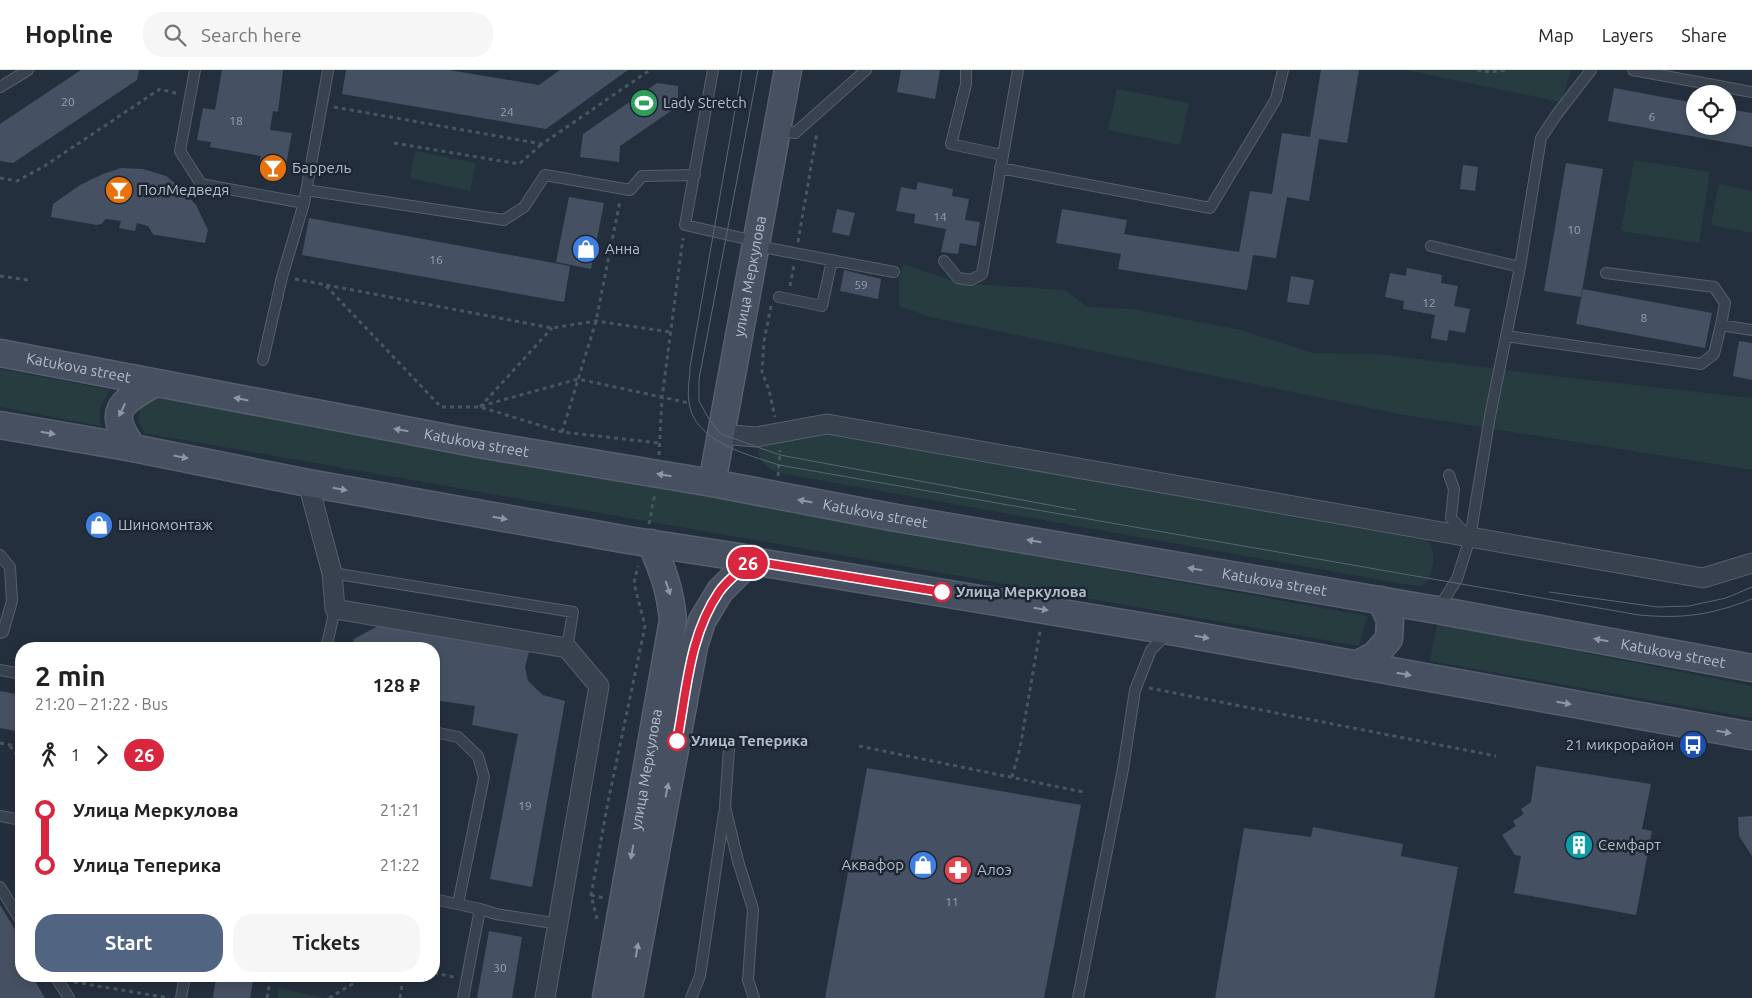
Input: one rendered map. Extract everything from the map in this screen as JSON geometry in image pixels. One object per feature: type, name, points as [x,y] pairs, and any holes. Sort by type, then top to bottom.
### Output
[{"type":"main road","name":"улица Меркулова","points":[[712,483],[788,70]]},
{"type":"main road","name":"Katukova street","points":[[0,353],[479,444],[658,473],[900,519],[1381,600],[1752,668]]},
{"type":"main road","points":[[133,448],[122,432],[118,419],[122,405],[155,382]]},
{"type":"main road","points":[[0,424],[308,483],[768,564],[1170,631],[1752,736]]},
{"type":"main road","name":"улица Меркулова","points":[[606,998],[673,620],[671,597],[662,570],[647,543]]},
{"type":"main road","name":"улица Меркулова","points":[[629,998],[694,646],[702,621],[720,591],[752,560]]},
{"type":"main road","points":[[1356,665],[1375,655],[1389,639],[1390,620],[1381,600]]},
{"type":"street","points":[[721,434],[756,437],[827,424],[1703,578],[1752,563]]},
{"type":"street","points":[[308,483],[332,574],[334,609],[567,648],[599,686],[545,998]]},
{"type":"lane","points":[[0,87],[28,70]]},
{"type":"lane","points":[[195,70],[180,151],[200,184],[304,202]]},
{"type":"lane","points":[[263,360],[282,277],[304,202],[328,70]]},
{"type":"lane","points":[[713,70],[685,224],[756,244],[894,272]]},
{"type":"lane","points":[[777,130],[795,133],[866,70]]},
{"type":"lane","points":[[966,70],[966,84],[951,144],[1002,155]]},
{"type":"lane","points":[[944,261],[958,278],[971,280],[982,274],[1018,70]]},
{"type":"lane","points":[[1000,168],[1210,208],[1276,99],[1283,70]]},
{"type":"lane","points":[[1437,610],[1457,579],[1470,538],[1490,416],[1520,267],[1541,138],[1591,70]]},
{"type":"lane","points":[[1633,70],[1752,92]]},
{"type":"lane","points":[[306,190],[504,220],[524,207],[545,175],[630,190],[642,176],[695,175]]},
{"type":"lane","points":[[1431,246],[1520,267]]},
{"type":"lane","points":[[783,298],[822,306],[832,260]]},
{"type":"lane","points":[[1506,336],[1701,364],[1714,354],[1726,303],[1714,287],[1606,273]]},
{"type":"lane","points":[[1721,325],[1752,330]]},
{"type":"lane","points":[[1448,475],[1454,489],[1451,518],[1470,538]]},
{"type":"lane","points":[[0,555],[10,567],[12,601],[3,632],[0,633]]},
{"type":"lane","points":[[332,574],[573,612],[567,648]]},
{"type":"lane","points":[[327,642],[334,609]]},
{"type":"lane","points":[[1078,998],[1123,769],[1137,685],[1151,650],[1170,631]]},
{"type":"lane","points":[[0,670],[15,673]]},
{"type":"lane","points":[[440,733],[458,737],[478,756],[484,777],[458,904]]},
{"type":"lane","points":[[691,998],[700,976],[725,807],[730,748]]},
{"type":"lane","points":[[725,807],[738,861],[753,908],[748,980],[754,998]]},
{"type":"lane","points":[[0,816],[15,819]]},
{"type":"lane","points":[[0,887],[15,912]]},
{"type":"lane","points":[[440,901],[496,914],[559,924]]},
{"type":"lane","points":[[463,998],[480,909]]},
{"type":"lane","points":[[59,982],[69,998]]},
{"type":"lane","points":[[181,998],[184,982]]},
{"type":"path","points":[[394,143],[519,164],[542,144],[650,70]]},
{"type":"path","points":[[1478,70],[1490,72],[1506,70]]},
{"type":"path","points":[[0,178],[17,181],[43,167],[160,89],[191,97]]},
{"type":"path","points":[[322,104],[542,144]]},
{"type":"path","points":[[783,298],[796,253],[818,124]]},
{"type":"path","points":[[562,432],[596,321],[622,188]]},
{"type":"path","points":[[598,920],[591,895],[608,802],[645,626],[634,583],[647,543],[657,484],[662,398],[685,224]]},
{"type":"path","points":[[0,276],[28,280]]},
{"type":"path","points":[[282,277],[552,328],[596,321],[670,332]]},
{"type":"path","points":[[326,285],[441,407],[480,406],[578,379],[689,403]]},
{"type":"path","points":[[769,390],[762,372],[764,341],[771,304]]},
{"type":"path","points":[[480,406],[552,328]]},
{"type":"path","points":[[480,406],[562,432],[659,443]]},
{"type":"path","points":[[1012,777],[1020,748],[1040,629]]},
{"type":"path","points":[[1137,685],[1496,756]]},
{"type":"path","points":[[0,743],[15,746]]},
{"type":"path","points":[[9,745],[15,753]]},
{"type":"path","points":[[860,746],[1083,792]]},
{"type":"path","points":[[440,974],[466,979]]},
{"type":"path","points":[[79,982],[172,998]]},
{"type":"path","points":[[266,998],[270,982]]},
{"type":"path","points":[[329,998],[356,982]]},
{"type":"path","points":[[400,998],[402,982]]},
{"type":"green space","points":[[1406,70],[1571,70],[1561,102]]},
{"type":"green space","points":[[1117,89],[1189,103],[1180,145],[1108,130]]},
{"type":"green space","points":[[415,151],[476,163],[470,191],[410,178]]},
{"type":"green space","points":[[1634,160],[1710,172],[1699,243],[1621,231]]},
{"type":"green space","points":[[1719,184],[1752,191],[1752,233],[1711,225]]},
{"type":"green space","points":[[903,264],[959,283],[1065,290],[1087,307],[1132,309],[1241,330],[1313,353],[1378,354],[1752,398],[1752,470],[1399,414],[930,317],[899,306],[899,281]]},
{"type":"green space","points":[[0,369],[111,390],[101,406],[101,426],[0,407]]},
{"type":"green space","points":[[154,397],[1367,616],[1359,646],[144,433],[138,420],[141,406]]},
{"type":"green space","points":[[838,434],[1425,539],[1432,548],[1433,563],[1429,580],[1421,586],[1403,584],[779,473],[765,465],[758,451],[766,439]]},
{"type":"green space","points":[[1437,624],[1752,686],[1752,718],[1430,661]]},
{"type":"green space","points":[[278,988],[324,998],[278,998]]},
{"type":"building","points":[[81,70],[139,70],[137,80],[13,163],[0,161],[0,124]]},
{"type":"building","points":[[222,70],[283,70],[278,112],[273,111],[270,130],[292,133],[285,170],[259,165],[261,156],[210,147],[211,142],[197,140],[203,108],[215,110]]},
{"type":"building","points":[[346,70],[449,70],[539,85],[560,70],[628,70],[546,129],[342,94]]},
{"type":"building","points":[[901,70],[940,70],[935,99],[897,92]]},
{"type":"building","points":[[1321,70],[1359,70],[1347,143],[1319,139],[1309,201],[1287,197],[1276,258],[1253,255],[1247,290],[1118,269],[1121,254],[1056,243],[1062,209],[1127,220],[1124,234],[1239,252],[1250,191],[1272,194],[1282,133],[1310,137]]},
{"type":"building","points":[[657,83],[678,86],[678,106],[620,146],[619,162],[580,157],[583,134]]},
{"type":"building","points":[[1614,88],[1686,101],[1686,135],[1736,135],[1736,110],[1752,113],[1752,147],[1608,121]]},
{"type":"building","points":[[1566,163],[1603,169],[1581,297],[1544,291]]},
{"type":"building","points":[[1463,165],[1478,167],[1475,191],[1460,189]]},
{"type":"building","points":[[121,168],[143,169],[166,176],[179,187],[196,205],[208,230],[205,243],[156,235],[153,234],[148,226],[137,223],[135,231],[119,228],[121,221],[106,219],[97,225],[51,217],[53,204],[80,185]]},
{"type":"building","points":[[918,182],[953,189],[952,196],[969,199],[965,220],[980,222],[976,246],[960,243],[958,254],[941,252],[946,229],[914,223],[915,214],[896,211],[901,187],[916,190]]},
{"type":"building","points":[[569,197],[604,203],[591,269],[556,262]]},
{"type":"building","points":[[837,209],[855,213],[849,236],[832,232]]},
{"type":"building","points":[[309,218],[570,266],[564,302],[302,255]]},
{"type":"building","points":[[1407,268],[1442,275],[1441,283],[1458,286],[1454,306],[1470,309],[1465,333],[1449,330],[1447,341],[1431,338],[1435,315],[1403,309],[1404,301],[1385,297],[1390,273],[1406,276]]},
{"type":"building","points":[[844,270],[881,279],[878,299],[840,291]]},
{"type":"building","points":[[1291,276],[1314,280],[1309,305],[1287,302]]},
{"type":"building","points":[[1583,289],[1712,313],[1705,348],[1576,324]]},
{"type":"building","points":[[1739,341],[1752,343],[1752,380],[1733,376]]},
{"type":"building","points":[[378,626],[530,648],[525,667],[528,681],[543,695],[565,701],[532,887],[490,879],[518,734],[472,725],[475,706],[440,701],[440,642],[353,642],[354,639]]},
{"type":"building","points":[[0,691],[15,694],[15,731],[0,728]]},
{"type":"building","name":"Семфарт","points":[[1536,766],[1651,784],[1642,829],[1652,831],[1636,915],[1514,893],[1521,856],[1515,855],[1502,835],[1516,826],[1513,821],[1524,814],[1521,809],[1531,802]]},
{"type":"building","points":[[867,768],[1081,805],[1044,998],[825,998]]},
{"type":"building","points":[[1752,816],[1752,856],[1739,836],[1738,817]]},
{"type":"building","points":[[1313,827],[1403,844],[1401,856],[1458,867],[1434,998],[1215,998],[1244,828],[1311,837]]},
{"type":"building","points":[[0,905],[15,929],[15,982],[36,982],[45,998],[0,998]]},
{"type":"building","points":[[489,931],[522,937],[512,998],[477,998]]},
{"type":"building","points":[[215,982],[253,982],[250,998],[213,998]]},
{"type":"tram line","points":[[742,70],[690,367],[688,389],[693,415],[700,427],[724,444],[738,451],[779,465],[1639,615],[1683,616],[1723,609],[1752,599]]},
{"type":"tram line","points":[[758,70],[699,379],[699,401],[709,419],[721,434],[780,455],[1076,510]]},
{"type":"tram line","points":[[1549,592],[1657,607],[1689,606],[1726,598],[1752,587]]},
{"type":"bus line","name":"26","points":[[677,741],[694,646],[702,621],[720,591],[752,560],[942,592]]},
{"type":"place","name":"Lady Stretch","points":[[644,103]]},
{"type":"place","name":"Баррель","points":[[273,168]]},
{"type":"place","name":"ПолМедведя","points":[[119,190]]},
{"type":"place","name":"Анна","points":[[586,249]]},
{"type":"place","name":"Шиномонтаж","points":[[99,525]]},
{"type":"place","name":"Улица Меркулова","points":[[942,592]]},
{"type":"place","name":"Улица Теперика","points":[[677,741]]},
{"type":"place","name":"21 микрорайон","points":[[1693,745]]},
{"type":"place","name":"Семфарт","points":[[1579,845]]},
{"type":"place","name":"Аквафор","points":[[923,865]]},
{"type":"place","name":"Алоэ","points":[[958,870]]}]
